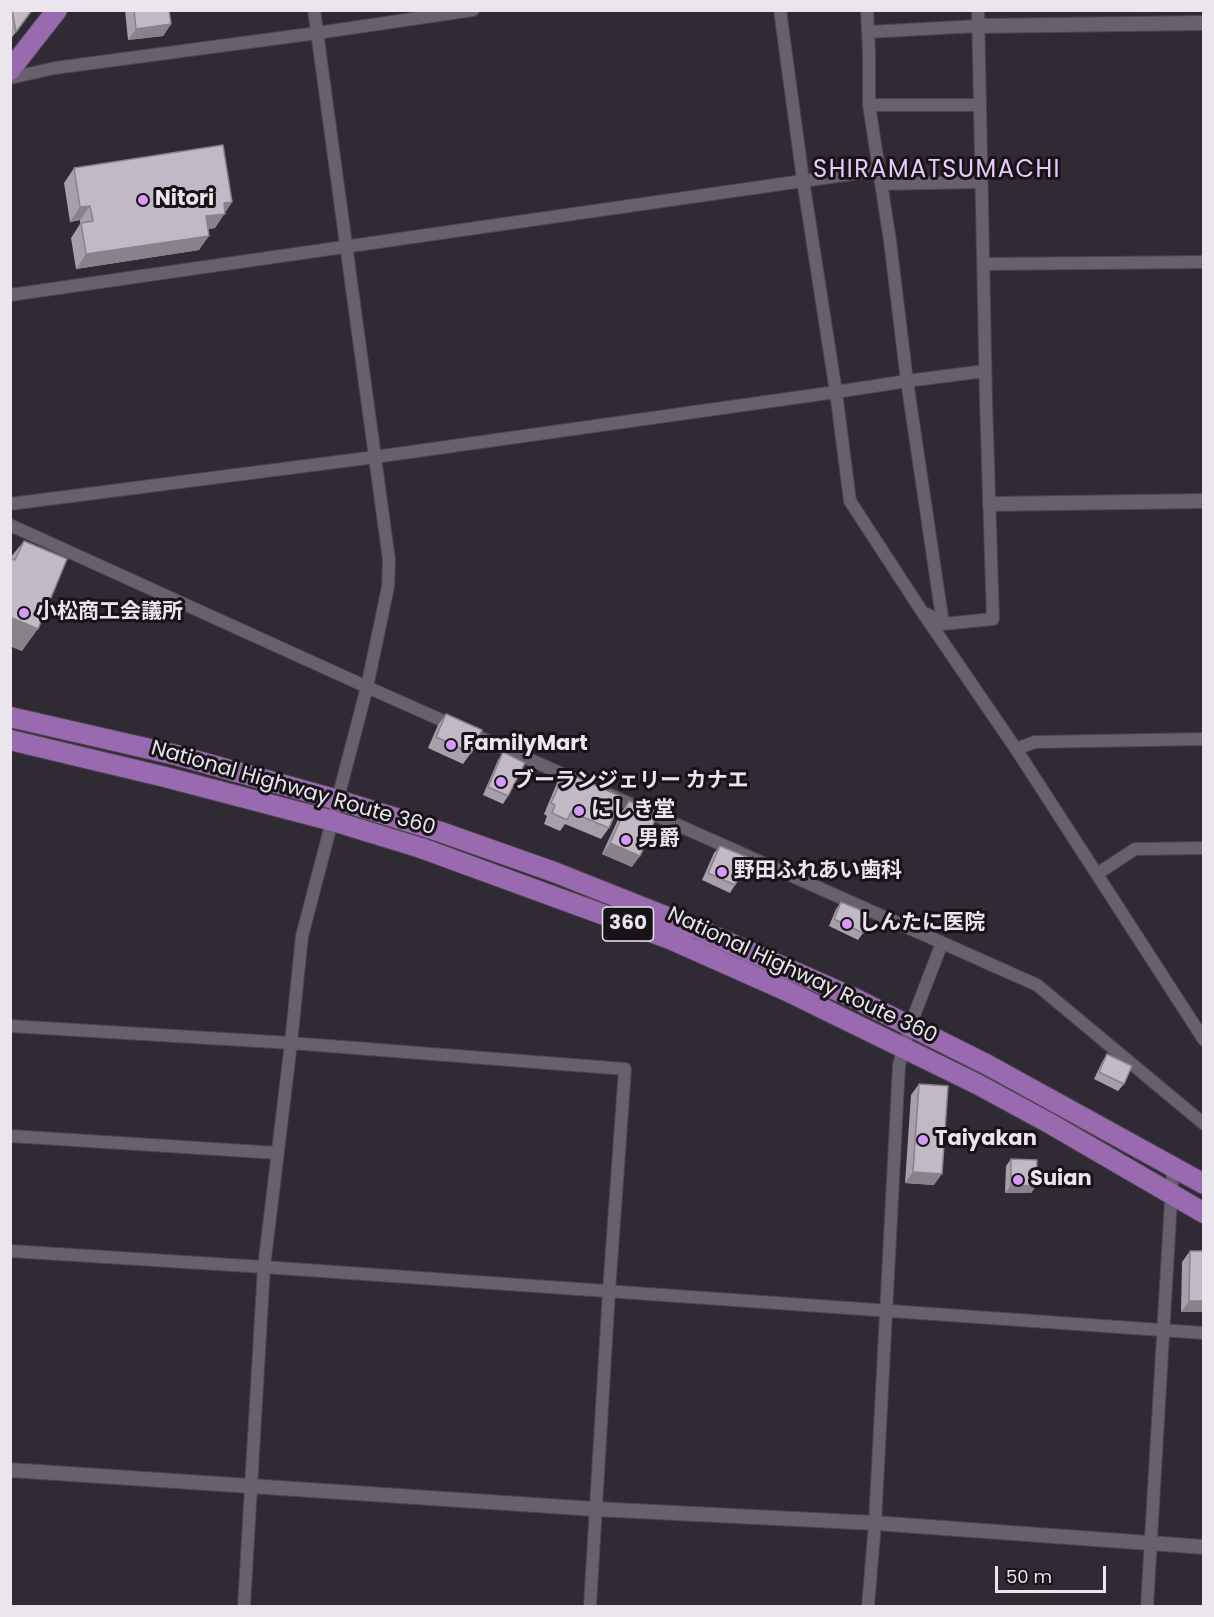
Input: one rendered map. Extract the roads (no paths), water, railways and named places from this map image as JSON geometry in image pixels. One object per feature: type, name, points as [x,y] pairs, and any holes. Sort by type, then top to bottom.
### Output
[{"type":"highway","points":[[10,70],[57,10]]},
{"type":"highway","name":"National Highway Route 360","points":[[10,717],[176,755],[338,800],[441,832],[554,872],[700,930],[856,999],[986,1064],[1203,1184]]},
{"type":"highway","name":"National Highway Route 360","points":[[10,740],[165,777],[333,821],[421,848],[670,939],[787,991],[903,1047],[1049,1123],[1203,1213]]},
{"type":"street","points":[[244,1606],[264,1267],[302,936],[367,687],[388,587],[389,560],[314,10]]},
{"type":"street","points":[[10,78],[55,68],[473,10]]},
{"type":"street","points":[[780,10],[803,180],[837,392],[850,501],[1016,749],[1203,1040]]},
{"type":"street","points":[[867,10],[869,105],[943,624]]},
{"type":"street","points":[[921,610],[943,624],[993,619],[978,10]]},
{"type":"street","points":[[868,33],[978,26],[1203,23]]},
{"type":"street","points":[[869,105],[980,105]]},
{"type":"street","points":[[10,295],[879,170]]},
{"type":"street","points":[[881,184],[981,182]]},
{"type":"street","points":[[984,264],[1203,262]]},
{"type":"street","points":[[10,504],[375,457],[986,371]]},
{"type":"street","points":[[990,504],[1203,501]]},
{"type":"street","points":[[10,525],[367,687],[1037,985],[1203,1124]]},
{"type":"street","points":[[1016,749],[1035,742],[1203,739]]},
{"type":"street","points":[[1097,874],[1135,849],[1203,848]]},
{"type":"street","points":[[868,1606],[875,1523],[899,1065],[910,1026],[942,943]]},
{"type":"street","points":[[10,1026],[291,1043],[625,1069],[590,1606]]},
{"type":"street","points":[[10,1136],[278,1153]]},
{"type":"street","points":[[1147,1606],[1173,1167]]},
{"type":"street","points":[[10,1251],[1203,1333]]},
{"type":"street","points":[[10,1470],[595,1509],[875,1523],[1203,1546]]},
{"type":"place","name":"Nitori","points":[[143,200]]},
{"type":"place","name":"小松商工会議所","points":[[24,613]]},
{"type":"place","name":"FamilyMart","points":[[451,745]]},
{"type":"place","name":"ブーランジェリー カナエ","points":[[501,782]]},
{"type":"place","name":"にしき堂","points":[[579,811]]},
{"type":"place","name":"男爵","points":[[626,840]]},
{"type":"place","name":"野田ふれあい歯科","points":[[722,872]]},
{"type":"place","name":"しんたに医院","points":[[847,924]]},
{"type":"place","name":"Taiyakan","points":[[923,1140]]},
{"type":"place","name":"Suian","points":[[1018,1180]]},
{"type":"district","name":"SHIRAMATSUMACHI","points":[[937,171]]}]
